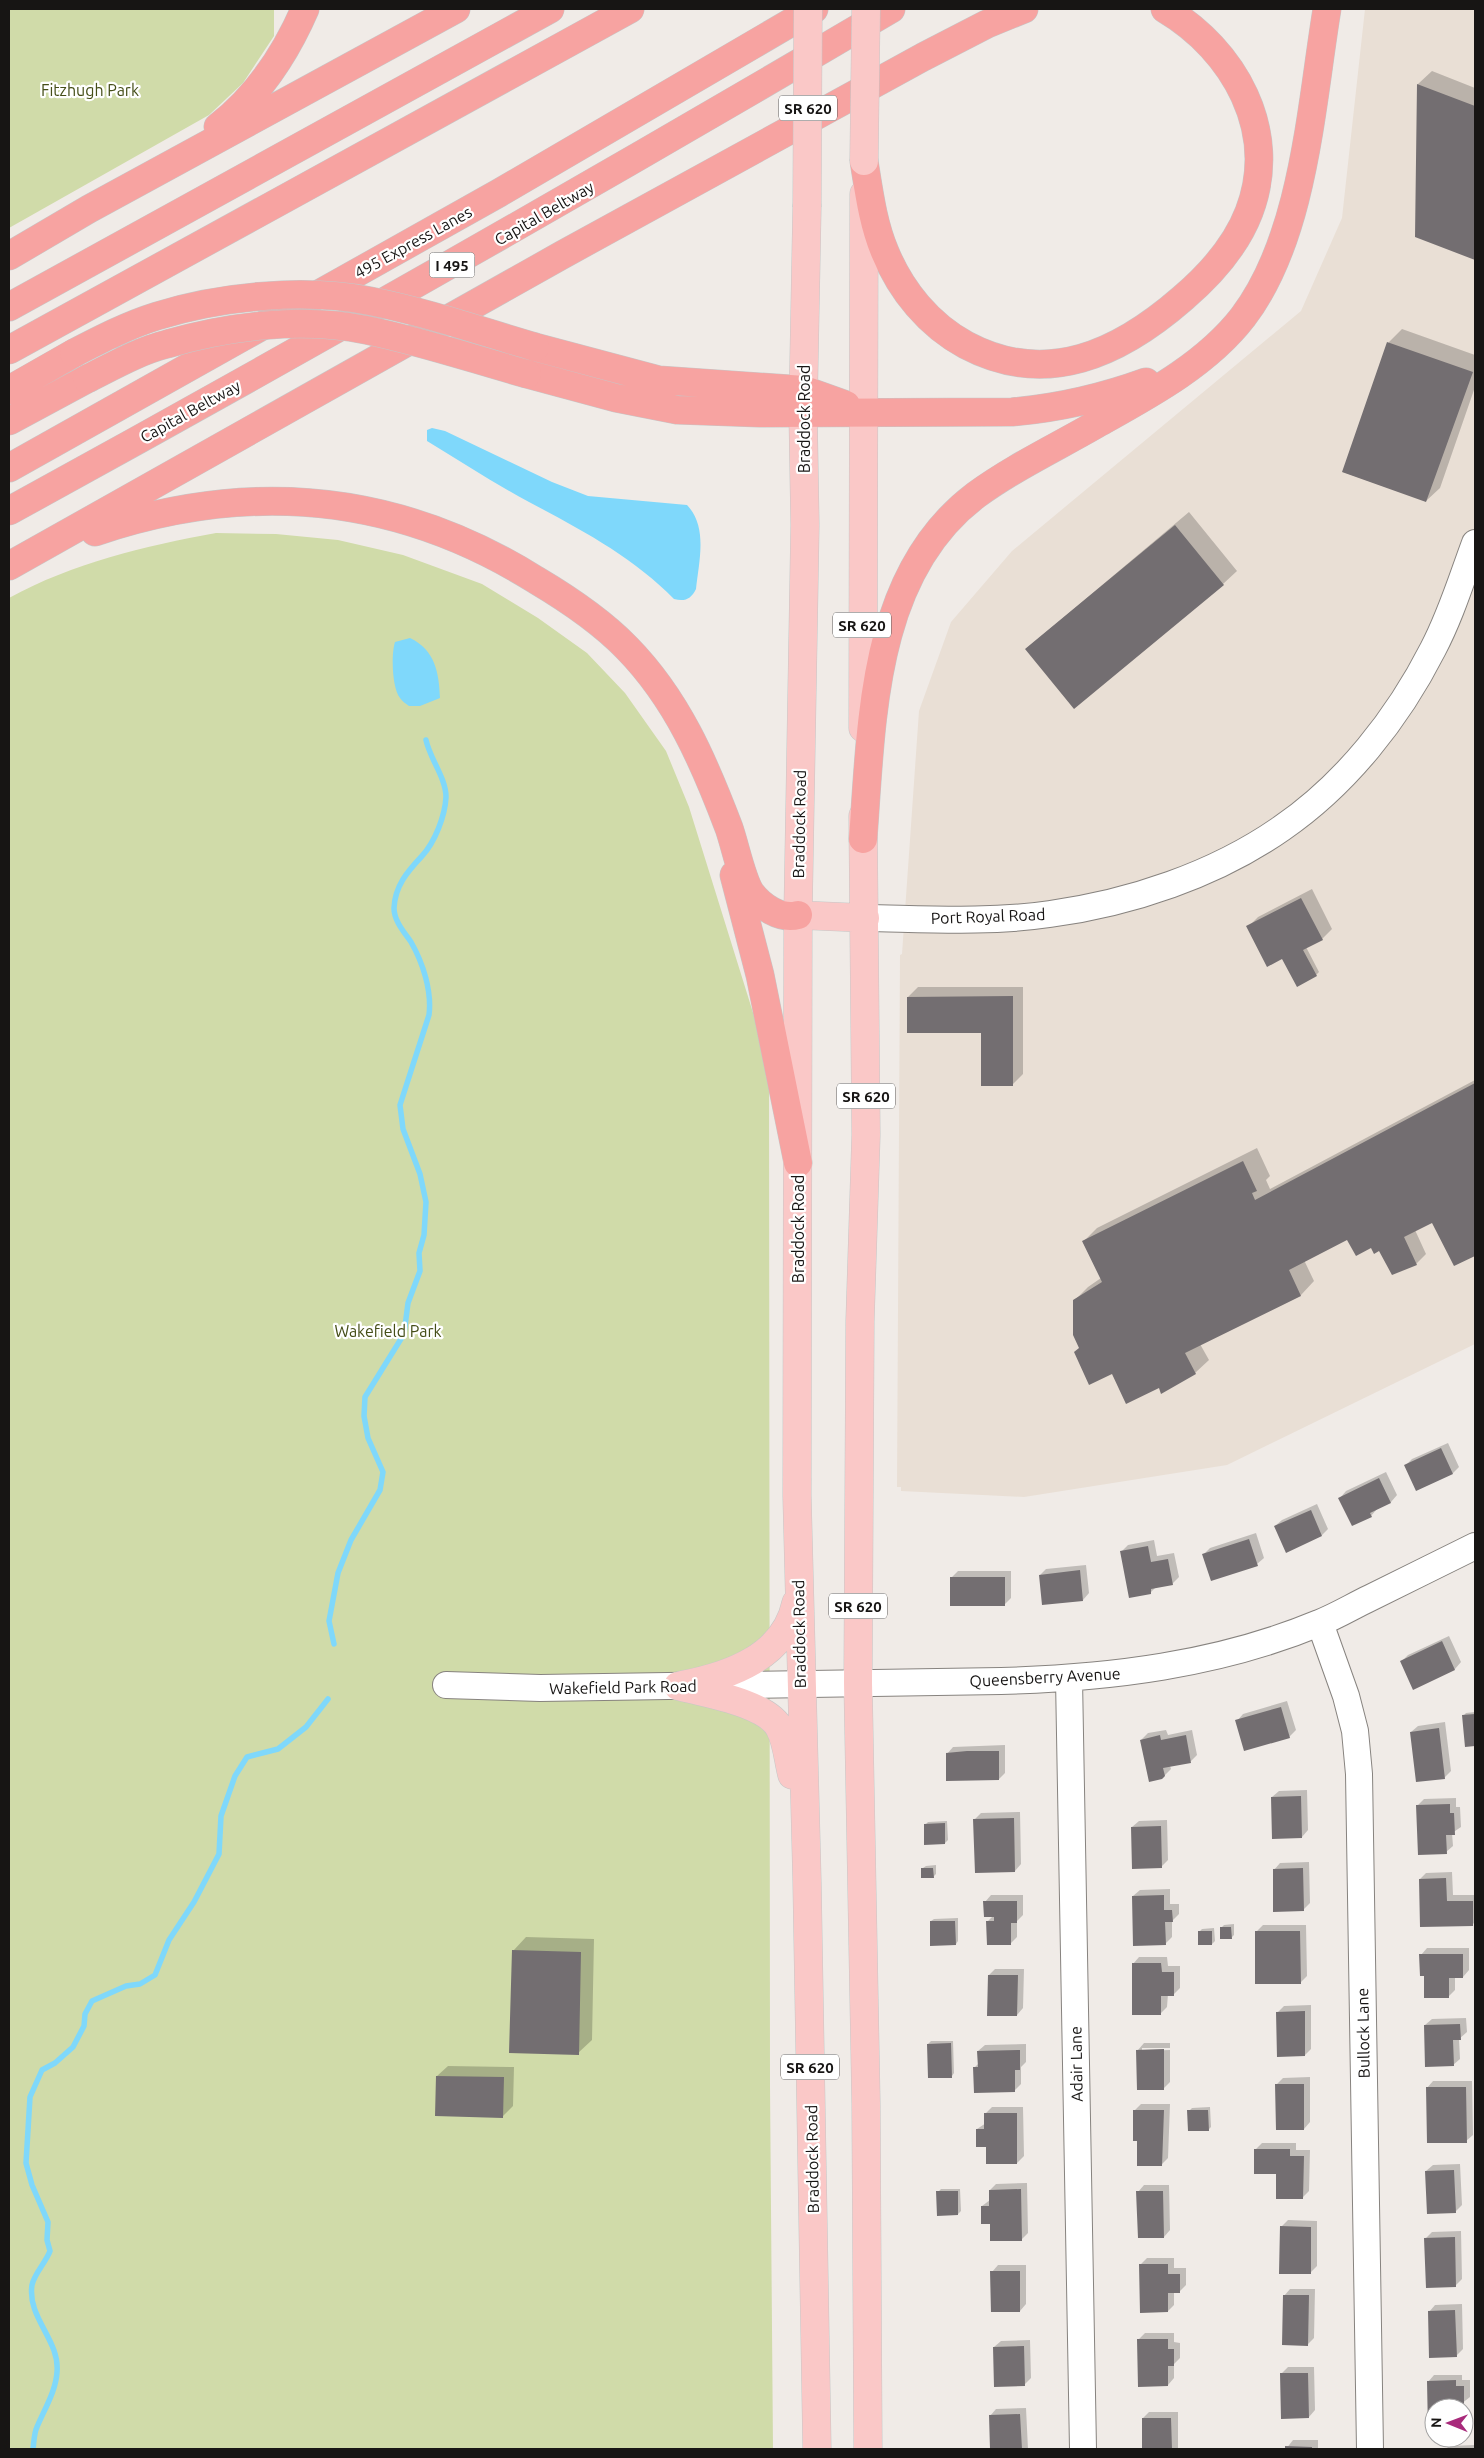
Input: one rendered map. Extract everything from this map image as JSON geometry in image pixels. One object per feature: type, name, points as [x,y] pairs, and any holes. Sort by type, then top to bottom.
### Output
[{"type":"highway","points":[[148,178],[225,122],[252,96],[273,70],[294,34],[305,9]]},
{"type":"highway","points":[[9,256],[456,9]]},
{"type":"highway","points":[[9,307],[550,9]]},
{"type":"highway","points":[[9,350],[630,9]]},
{"type":"highway","name":"495 Express Lanes","points":[[9,468],[508,188],[814,9]]},
{"type":"highway","name":"Capital Beltway","points":[[9,511],[445,269],[630,163],[890,9]]},
{"type":"highway","points":[[9,568],[570,250],[923,57],[987,24],[1024,9]]},
{"type":"highway","points":[[864,161],[873,215],[884,251],[893,270],[918,306],[932,322],[951,337],[974,349],[996,357],[1043,364],[1066,363],[1118,346],[1166,314],[1216,266],[1234,242],[1249,211],[1256,184],[1258,156],[1256,128],[1248,102],[1235,75],[1214,47],[1188,22],[1165,9]]},
{"type":"highway","points":[[863,839],[871,734],[880,673],[891,622],[908,577],[924,550],[947,522],[974,496],[1008,474],[1142,399],[1179,376],[1220,342],[1243,318],[1262,288],[1279,252],[1291,212],[1304,156],[1327,9]]},
{"type":"highway","points":[[9,390],[74,353],[114,333],[157,316],[208,304],[263,297],[312,296],[368,301],[410,310],[535,347],[659,380],[862,411],[1012,412],[1063,406],[1098,398],[1156,379],[1185,365],[1220,342]]},
{"type":"highway","points":[[9,421],[126,359],[165,344],[213,333],[248,328],[311,324],[364,329],[411,340],[527,374],[656,407],[698,411],[804,401]]},
{"type":"highway","points":[[9,568],[74,540],[128,521],[198,506],[265,500],[326,504],[394,516],[446,533],[513,566],[572,602],[626,647],[666,694],[698,750],[750,890],[762,905],[777,913],[792,917],[798,916]]},
{"type":"highway","points":[[716,795],[745,921],[760,975],[798,1163]]},
{"type":"main road","name":"Braddock Road","points":[[808,9],[804,401],[805,525],[798,916],[799,1587],[817,2449]]},
{"type":"main road","name":"SR 620","points":[[866,9],[862,411],[866,1135],[860,1321],[858,1683],[867,2142],[868,2449]]},
{"type":"main road","points":[[798,916],[865,918]]},
{"type":"main road","points":[[678,1686],[722,1676],[749,1665],[761,1656],[787,1628],[794,1610],[799,1587]]},
{"type":"main road","points":[[678,1686],[739,1702],[769,1717],[780,1728],[805,1825]]},
{"type":"street","name":"Port Royal Road","points":[[865,918],[1000,919],[1051,914],[1102,905],[1151,891],[1198,873],[1242,852],[1282,828],[1319,798],[1355,762],[1385,726],[1411,688],[1450,613],[1475,543]]},
{"type":"street","name":"Queensberry Avenue","points":[[800,1685],[1069,1679],[1135,1672],[1202,1659],[1266,1642],[1320,1623],[1475,1546]]},
{"type":"street","name":"Bullock Lane","points":[[1320,1623],[1346,1696],[1355,1731],[1359,1774],[1370,2449]]},
{"type":"street","name":"Adair Lane","points":[[1069,1679],[1083,2449]]},
{"type":"street","name":"Wakefield Park Road","points":[[446,1685],[487,1688],[800,1685]]},
{"type":"shaded area","points":[[1365,9],[1475,9],[1475,1344],[1227,1465],[1024,1497],[901,1491],[901,1487],[897,1487],[900,955],[902,954],[919,711],[951,622],[1012,551],[1301,311],[1342,218]]},
{"type":"green space","name":"Fitzhugh Park","points":[[9,9],[274,9],[274,36],[243,83],[209,115],[9,228]]},
{"type":"green space","name":"Wakefield Park","points":[[216,533],[276,534],[338,540],[403,555],[482,584],[538,618],[587,653],[625,693],[666,751],[689,807],[769,1064],[770,2086],[773,2449],[12,2449],[9,2447],[9,598],[84,565],[136,550]]},
{"type":"water","points":[[432,428],[445,431],[552,482],[588,496],[687,505],[694,514],[700,534],[700,556],[696,589],[690,597],[684,600],[674,599],[624,557],[427,441],[427,430]]},
{"type":"water","points":[[410,638],[430,655],[437,671],[440,698],[420,706],[409,706],[402,700],[395,687],[393,662],[395,642]]},
{"type":"building","points":[[1417,84],[1475,106],[1475,260],[1415,237]]},
{"type":"building","points":[[1387,342],[1473,372],[1426,502],[1342,472]]},
{"type":"building","points":[[1175,525],[1224,585],[1074,709],[1025,649]]},
{"type":"building","points":[[1301,898],[1323,940],[1303,950],[1317,976],[1297,987],[1282,959],[1267,967],[1246,926]]},
{"type":"building","points":[[1013,996],[1013,1086],[981,1086],[981,1033],[907,1033],[907,997]]},
{"type":"building","points":[[1475,1083],[1475,1256],[1454,1266],[1432,1223],[1404,1237],[1417,1265],[1392,1275],[1379,1251],[1374,1254],[1371,1248],[1356,1256],[1347,1240],[1289,1270],[1301,1296],[1185,1353],[1196,1374],[1161,1394],[1159,1388],[1126,1404],[1112,1374],[1089,1385],[1074,1352],[1079,1348],[1073,1335],[1073,1300],[1102,1282],[1082,1241],[1243,1161],[1257,1191],[1252,1193],[1255,1200]]},
{"type":"building","points":[[1441,1448],[1453,1474],[1416,1491],[1404,1465]]},
{"type":"building","points":[[1379,1478],[1391,1503],[1370,1513],[1372,1517],[1352,1526],[1338,1498]]},
{"type":"building","points":[[1311,1510],[1322,1536],[1286,1553],[1274,1526]]},
{"type":"building","points":[[1249,1539],[1258,1566],[1211,1581],[1202,1554]]},
{"type":"building","points":[[1148,1546],[1151,1562],[1168,1559],[1173,1585],[1151,1589],[1151,1594],[1129,1598],[1120,1551]]},
{"type":"building","points":[[1080,1570],[1083,1601],[1042,1605],[1039,1575]]},
{"type":"building","points":[[950,1577],[1005,1577],[1005,1606],[950,1606]]},
{"type":"building","points":[[1442,1641],[1455,1670],[1413,1690],[1400,1661]]},
{"type":"building","points":[[1281,1707],[1290,1738],[1244,1751],[1235,1720]]},
{"type":"building","points":[[1475,1714],[1475,1746],[1465,1747],[1462,1715]]},
{"type":"building","points":[[1439,1728],[1445,1779],[1416,1782],[1410,1732]]},
{"type":"building","points":[[1160,1735],[1161,1740],[1186,1735],[1191,1763],[1163,1768],[1165,1776],[1162,1779],[1149,1782],[1140,1740]]},
{"type":"building","points":[[999,1751],[999,1780],[946,1781],[946,1753]]},
{"type":"building","points":[[1301,1796],[1302,1838],[1272,1839],[1271,1797]]},
{"type":"building","points":[[1450,1804],[1450,1813],[1454,1813],[1455,1835],[1446,1835],[1447,1854],[1418,1855],[1416,1805]]},
{"type":"building","points":[[1014,1818],[1015,1872],[975,1873],[973,1819]]},
{"type":"building","points":[[945,1823],[945,1844],[924,1845],[924,1824]]},
{"type":"building","points":[[1161,1826],[1162,1868],[1132,1869],[1131,1827]]},
{"type":"building","points":[[921,1868],[933,1868],[934,1878],[921,1878]]},
{"type":"building","points":[[1303,1868],[1304,1911],[1273,1912],[1273,1869]]},
{"type":"building","points":[[1446,1878],[1447,1901],[1473,1901],[1473,1926],[1420,1927],[1419,1879]]},
{"type":"building","points":[[1164,1895],[1164,1910],[1172,1910],[1173,1922],[1165,1922],[1166,1945],[1133,1946],[1132,1896]]},
{"type":"building","points":[[983,1901],[1017,1901],[1017,1923],[1011,1923],[1011,1945],[987,1945],[986,1921],[994,1921],[994,1917],[984,1917]]},
{"type":"building","points":[[930,1921],[955,1921],[956,1945],[930,1946]]},
{"type":"building","points":[[1220,1927],[1231,1927],[1232,1939],[1220,1939]]},
{"type":"building","points":[[1198,1931],[1212,1931],[1212,1945],[1198,1945]]},
{"type":"building","points":[[1255,1931],[1300,1931],[1301,1984],[1255,1984]]},
{"type":"building","points":[[512,1950],[581,1952],[579,2055],[509,2053]]},
{"type":"building","points":[[1419,1954],[1463,1954],[1463,1978],[1449,1978],[1449,1998],[1424,1998],[1424,1976],[1420,1976]]},
{"type":"building","points":[[1132,1963],[1161,1963],[1162,1972],[1174,1972],[1174,1996],[1161,1996],[1161,2015],[1132,2015]]},
{"type":"building","points":[[988,1975],[1018,1975],[1017,2016],[987,2016]]},
{"type":"building","points":[[1305,2011],[1305,2056],[1277,2057],[1276,2012]]},
{"type":"building","points":[[1460,2024],[1461,2040],[1453,2040],[1454,2066],[1425,2067],[1424,2025]]},
{"type":"building","points":[[951,2043],[952,2078],[928,2078],[927,2044]]},
{"type":"building","points":[[1164,2049],[1164,2090],[1137,2090],[1136,2050]]},
{"type":"building","points":[[1020,2050],[1020,2070],[1015,2070],[1015,2092],[974,2093],[973,2067],[978,2067],[977,2051]]},
{"type":"building","points":[[436,2076],[504,2077],[503,2118],[435,2116]]},
{"type":"building","points":[[1275,2084],[1304,2084],[1304,2130],[1276,2130]]},
{"type":"building","points":[[1426,2087],[1466,2087],[1467,2143],[1427,2143]]},
{"type":"building","points":[[1133,2110],[1164,2110],[1162,2166],[1137,2166],[1137,2141],[1133,2141]]},
{"type":"building","points":[[1187,2110],[1208,2110],[1209,2131],[1188,2131]]},
{"type":"building","points":[[984,2113],[1017,2113],[1017,2164],[986,2164],[986,2147],[976,2147],[976,2129],[984,2129]]},
{"type":"building","points":[[1254,2149],[1290,2149],[1290,2156],[1304,2156],[1303,2199],[1276,2199],[1276,2174],[1254,2174]]},
{"type":"building","points":[[1454,2170],[1456,2213],[1427,2214],[1425,2171]]},
{"type":"building","points":[[1021,2189],[1022,2241],[990,2241],[990,2224],[981,2224],[981,2206],[989,2206],[989,2190]]},
{"type":"building","points":[[936,2191],[958,2191],[958,2215],[937,2216]]},
{"type":"building","points":[[1136,2191],[1163,2191],[1164,2238],[1138,2238]]},
{"type":"building","points":[[1280,2226],[1311,2227],[1311,2274],[1279,2274]]},
{"type":"building","points":[[1455,2237],[1456,2287],[1426,2288],[1424,2238]]},
{"type":"building","points":[[1139,2264],[1168,2264],[1168,2274],[1180,2274],[1180,2293],[1168,2293],[1168,2312],[1140,2313]]},
{"type":"building","points":[[990,2271],[1020,2271],[1020,2312],[991,2312]]},
{"type":"building","points":[[1283,2295],[1309,2295],[1308,2346],[1282,2345]]},
{"type":"building","points":[[1455,2310],[1457,2357],[1429,2358],[1428,2311]]},
{"type":"building","points":[[1137,2339],[1168,2339],[1168,2349],[1174,2349],[1174,2366],[1168,2366],[1168,2386],[1138,2387]]},
{"type":"building","points":[[1024,2346],[1025,2386],[994,2387],[993,2347]]},
{"type":"building","points":[[1280,2373],[1308,2373],[1309,2418],[1281,2419]]},
{"type":"building","points":[[1456,2380],[1456,2386],[1464,2386],[1464,2398],[1427,2398],[1427,2381]]},
{"type":"building","points":[[1020,2414],[1022,2449],[990,2449],[989,2415]]},
{"type":"building","points":[[1142,2418],[1171,2418],[1172,2449],[1142,2449]]},
{"type":"building","points":[[1285,2446],[1312,2447],[1312,2449],[1285,2449]]},
{"type":"waterway","points":[[334,1644],[329,1621],[338,1573],[351,1540],[380,1490],[383,1472],[368,1438],[364,1416],[365,1397],[404,1334],[408,1303],[420,1271],[419,1253],[424,1235],[426,1202],[420,1174],[403,1129],[400,1105],[429,1015],[430,1006],[426,977],[411,942],[398,922],[394,908],[399,886],[411,868],[427,850],[435,836],[445,804],[446,797],[441,776],[426,740]]},
{"type":"waterway","points":[[33,2449],[36,2429],[56,2379],[57,2360],[34,2308],[32,2297],[33,2281],[50,2251],[47,2240],[48,2222],[32,2185],[26,2163],[30,2097],[42,2070],[55,2063],[73,2047],[84,2026],[85,2014],[92,2001],[126,1986],[140,1984],[155,1975],[169,1940],[194,1902],[219,1854],[221,1816],[235,1776],[247,1757],[278,1749],[306,1727],[328,1699]]}]
